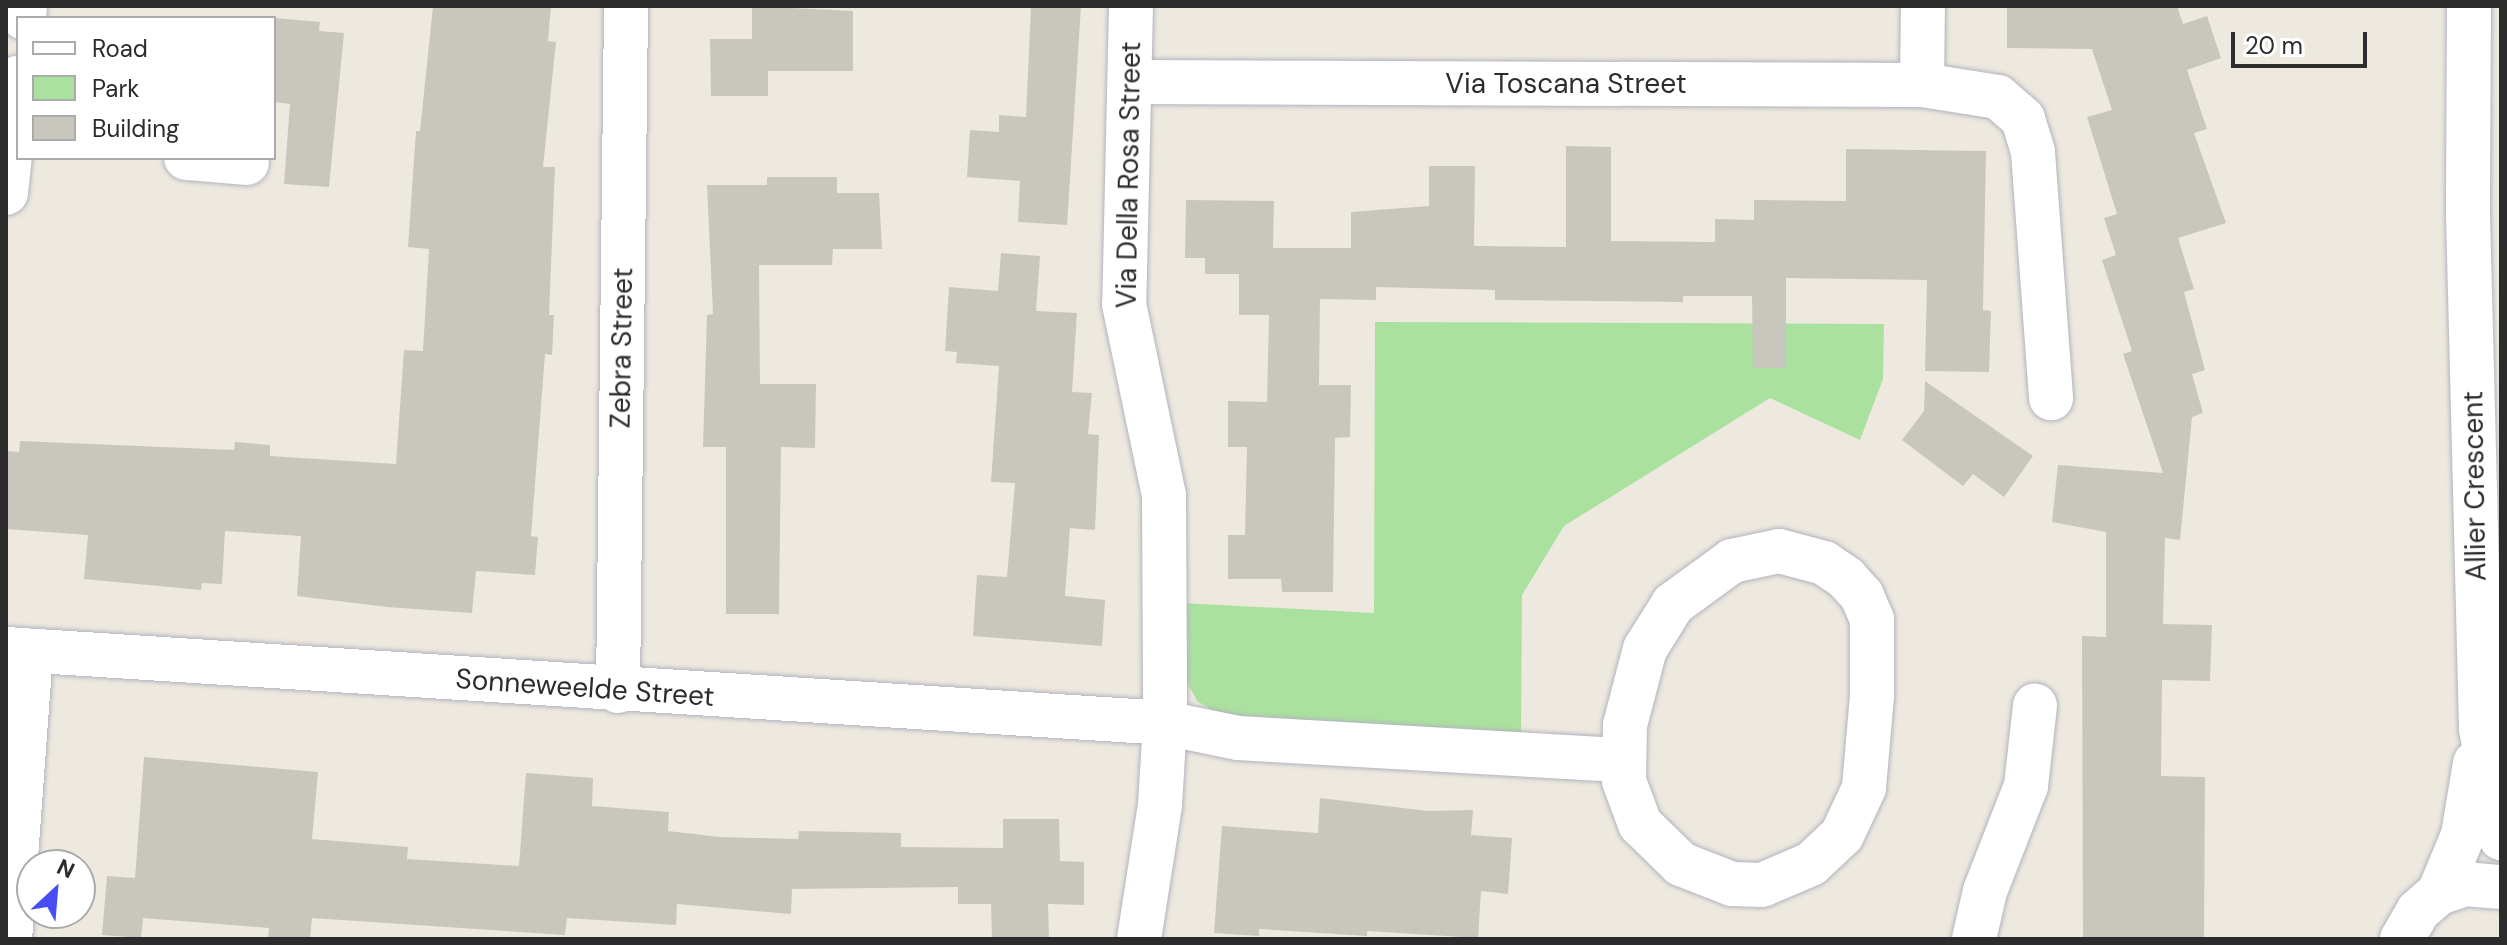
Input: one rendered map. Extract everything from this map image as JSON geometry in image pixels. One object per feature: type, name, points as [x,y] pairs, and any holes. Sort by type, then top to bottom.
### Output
[{"type":"street","name":"Zebra Street","points":[[618,691],[626,6]]},
{"type":"street","name":"Via Della Rosa Street","points":[[1131,6],[1131,82],[1122,275],[1132,356],[1164,495],[1165,723],[1160,805],[1139,939]]},
{"type":"street","points":[[1922,85],[1923,6]]},
{"type":"street","name":"Allier Crescent","points":[[2439,893],[2463,835],[2481,729],[2486,292],[2469,6]]},
{"type":"street","name":"Via Toscana Street","points":[[1131,82],[1922,85],[1998,97],[2012,106],[2026,126],[2033,152],[2051,398]]},
{"type":"street","points":[[6,193],[16,122]]},
{"type":"street","points":[[210,160],[247,163]]},
{"type":"street","points":[[1779,551],[1824,563],[1862,596],[1872,619],[1873,652],[1864,788],[1842,835],[1811,864],[1762,885],[1705,877],[1681,864],[1640,824],[1628,802],[1622,760],[1631,697],[1645,649],[1673,604],[1697,584],[1732,561],[1779,551]]},
{"type":"street","name":"Sonneweelde Street","points":[[18,650],[618,691],[1165,723],[1238,738],[1622,760]]},
{"type":"street","points":[[10,939],[18,650]]},
{"type":"street","points":[[1974,939],[1985,891],[2026,786],[2035,706]]},
{"type":"street","name":"Allier Crescent","points":[[2481,729],[2501,838]]},
{"type":"street","points":[[2402,939],[2418,911],[2439,893],[2465,884],[2501,887]]},
{"type":"green space","points":[[1375,322],[1884,324],[1883,379],[1860,440],[1770,398],[1564,526],[1522,595],[1521,738],[1218,714],[1197,701],[1182,672],[1181,603],[1374,613]]},
{"type":"building","points":[[433,6],[551,6],[548,41],[556,42],[543,167],[555,167],[549,315],[554,315],[552,355],[545,354],[531,536],[538,537],[535,575],[476,571],[472,613],[387,607],[297,596],[301,536],[225,531],[222,584],[202,583],[201,590],[84,579],[88,535],[6,529],[6,451],[19,452],[20,441],[234,450],[235,442],[270,445],[270,456],[396,464],[404,350],[423,351],[429,249],[408,247],[416,131],[420,131]]},
{"type":"building","points":[[752,6],[853,11],[853,71],[768,71],[768,96],[711,96],[710,39],[752,39]]},
{"type":"building","points":[[1031,6],[1081,6],[1067,225],[1018,222],[1020,181],[967,177],[970,130],[999,132],[999,115],[1026,117]]},
{"type":"building","points":[[2007,6],[2177,6],[2183,24],[2207,16],[2221,58],[2187,70],[2207,129],[2194,133],[2226,223],[2178,238],[2194,289],[2184,292],[2205,370],[2192,374],[2203,413],[2192,417],[2180,540],[2165,538],[2163,624],[2212,625],[2210,681],[2162,680],[2161,776],[2205,777],[2204,939],[2083,939],[2082,636],[2106,637],[2106,532],[2052,522],[2058,465],[2163,473],[2123,354],[2132,351],[2102,260],[2116,255],[2104,218],[2117,214],[2087,117],[2112,110],[2092,49],[2007,48]]},
{"type":"building","points":[[276,18],[320,22],[319,31],[344,33],[329,187],[284,184],[290,104],[276,102]]},
{"type":"building","points":[[1566,146],[1611,147],[1611,241],[1715,242],[1715,219],[1754,220],[1754,200],[1846,201],[1846,149],[1986,151],[1983,310],[1991,311],[1989,372],[1925,371],[1927,280],[1786,278],[1786,368],[1753,368],[1752,296],[1683,296],[1683,302],[1495,300],[1495,290],[1376,287],[1376,300],[1320,299],[1319,385],[1351,385],[1350,437],[1335,438],[1333,592],[1282,592],[1281,579],[1228,579],[1228,535],[1245,535],[1247,447],[1228,447],[1228,401],[1267,402],[1269,315],[1239,315],[1239,274],[1205,274],[1205,258],[1185,258],[1186,200],[1274,201],[1273,248],[1351,248],[1351,212],[1429,206],[1429,166],[1475,166],[1474,246],[1566,247]]},
{"type":"building","points":[[767,177],[837,177],[837,193],[879,193],[882,249],[833,249],[832,265],[759,265],[760,384],[816,384],[815,448],[781,447],[779,614],[726,614],[726,447],[703,447],[707,315],[713,314],[707,185],[767,185]]},
{"type":"building","points":[[1001,253],[1040,256],[1036,311],[1077,313],[1072,392],[1092,393],[1088,434],[1099,435],[1095,530],[1070,528],[1065,596],[1105,600],[1102,646],[973,636],[977,575],[1007,577],[1015,483],[991,482],[999,366],[956,363],[957,352],[945,351],[949,287],[998,291]]},
{"type":"building","points":[[1925,381],[2033,456],[2004,497],[1973,474],[1963,486],[1902,440],[1924,411]]},
{"type":"building","points":[[144,757],[318,772],[312,839],[408,847],[407,859],[519,866],[526,773],[593,778],[592,806],[669,812],[668,831],[720,837],[798,839],[799,831],[901,833],[901,847],[1003,848],[1003,819],[1059,819],[1060,861],[1084,862],[1084,905],[1048,904],[1049,939],[992,939],[991,904],[958,904],[958,887],[792,889],[791,914],[677,904],[676,925],[567,918],[565,935],[312,918],[310,939],[268,939],[269,928],[143,918],[141,938],[102,935],[107,876],[135,878]]},
{"type":"building","points":[[1320,798],[1428,811],[1473,810],[1471,835],[1512,838],[1508,894],[1481,891],[1478,938],[1367,931],[1367,936],[1259,929],[1259,936],[1214,933],[1222,826],[1318,833]]}]
